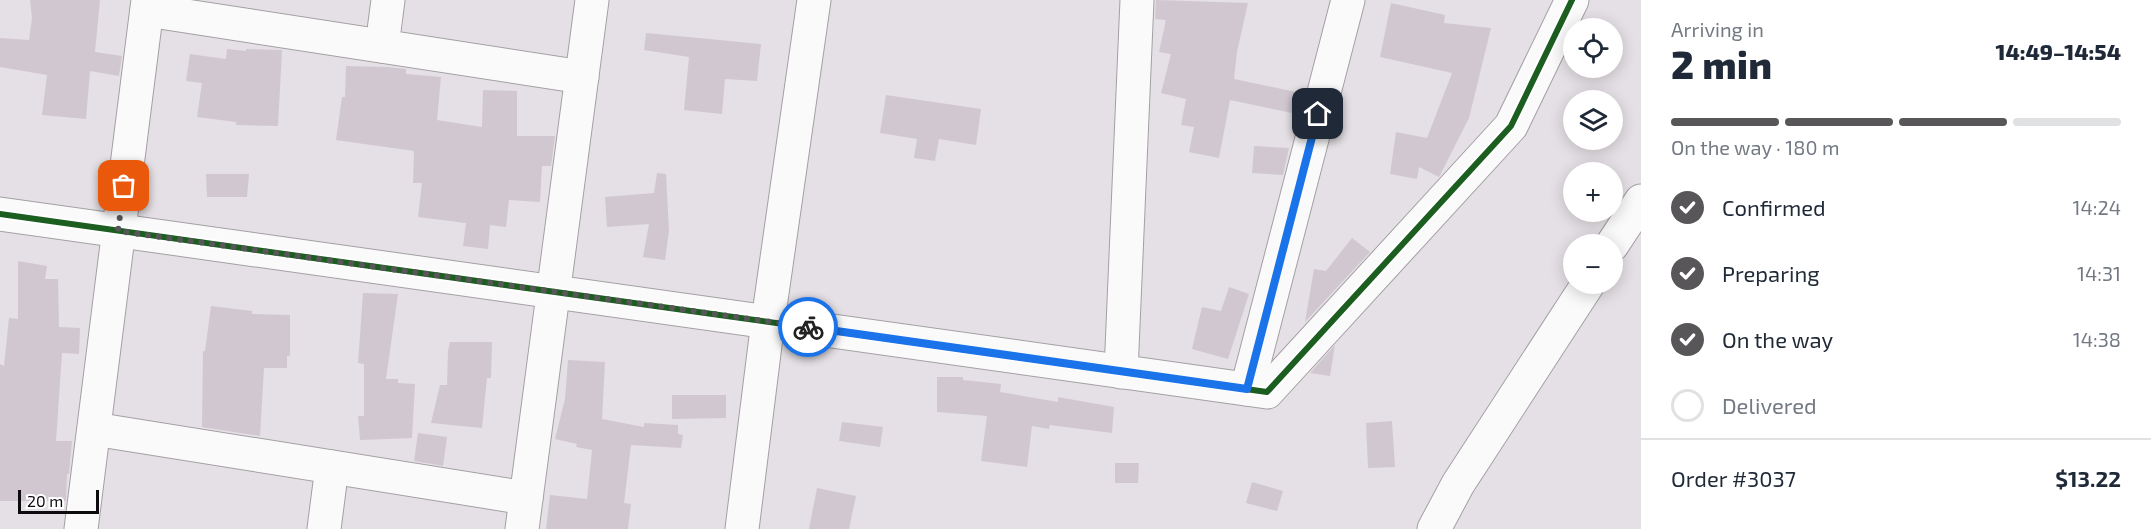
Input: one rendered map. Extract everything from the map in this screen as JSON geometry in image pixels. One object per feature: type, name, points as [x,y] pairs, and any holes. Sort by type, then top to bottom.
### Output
[{"type":"street","points":[[382,46],[388,0]]},
{"type":"street","points":[[94,429],[332,467],[524,514],[592,0]]},
{"type":"street","points":[[742,529],[768,321],[814,0]]},
{"type":"street","points":[[1121,372],[1137,0]]},
{"type":"street","points":[[1247,389],[1348,0]]},
{"type":"street","points":[[0,214],[1267,392],[1511,126],[1572,0]]},
{"type":"street","points":[[81,529],[148,5],[382,46],[582,77]]},
{"type":"street","points":[[1619,234],[1641,201]]},
{"type":"street","points":[[1434,529],[1458,484],[1582,294]]},
{"type":"street","points":[[324,529],[332,467]]},
{"type":"building","points":[[30,0],[100,0],[95,52],[122,56],[119,76],[90,71],[86,119],[42,115],[47,75],[0,67],[0,38],[29,40],[32,18]]},
{"type":"building","points":[[1156,0],[1248,3],[1237,52],[1234,79],[1296,92],[1292,113],[1230,100],[1219,158],[1189,152],[1194,127],[1181,125],[1186,99],[1161,93],[1171,54],[1159,52],[1166,20],[1155,19]]},
{"type":"building","points":[[1391,3],[1445,15],[1444,23],[1491,28],[1469,118],[1439,177],[1419,167],[1417,179],[1390,174],[1396,132],[1427,138],[1452,73],[1380,57]]},
{"type":"building","points":[[646,33],[761,44],[757,81],[725,79],[722,114],[684,110],[689,57],[644,50]]},
{"type":"building","points":[[227,49],[282,50],[278,126],[236,125],[236,122],[197,117],[202,83],[186,81],[190,54],[226,59]]},
{"type":"building","points":[[346,66],[406,69],[406,74],[441,77],[437,120],[482,127],[483,90],[517,91],[517,136],[555,136],[551,166],[542,166],[540,202],[509,200],[506,227],[490,225],[488,249],[463,246],[466,223],[418,217],[422,183],[413,183],[414,151],[336,140],[342,97],[345,97]]},
{"type":"building","points":[[886,95],[981,109],[976,145],[939,139],[935,161],[914,158],[917,139],[880,133]]},
{"type":"building","points":[[1254,146],[1289,148],[1283,175],[1252,173]]},
{"type":"building","points":[[657,173],[666,174],[669,231],[665,260],[643,257],[649,224],[607,227],[605,197],[654,193]]},
{"type":"building","points":[[206,174],[249,174],[247,197],[207,197]]},
{"type":"building","points":[[1352,238],[1370,252],[1305,322],[1314,269],[1326,271]]},
{"type":"building","points":[[18,261],[47,266],[45,279],[58,279],[59,327],[80,328],[79,354],[62,353],[56,441],[72,441],[66,501],[0,501],[0,364],[4,366],[9,318],[18,319]]},
{"type":"building","points":[[1229,287],[1249,294],[1228,359],[1192,349],[1202,307],[1221,311]]},
{"type":"building","points":[[363,293],[398,294],[386,379],[398,379],[398,383],[415,384],[412,438],[360,440],[358,416],[364,416],[364,364],[358,363]]},
{"type":"building","points":[[211,306],[252,311],[252,314],[290,315],[290,356],[287,356],[287,368],[264,368],[260,436],[202,427],[203,351],[205,351]]},
{"type":"building","points":[[450,342],[492,342],[491,378],[487,378],[482,428],[431,423],[440,385],[447,385]]},
{"type":"building","points":[[1335,345],[1330,376],[1310,373]]},
{"type":"building","points":[[568,360],[605,362],[602,419],[644,427],[644,423],[678,425],[678,434],[683,435],[681,448],[631,445],[624,503],[631,504],[628,529],[546,529],[550,495],[587,499],[592,450],[555,439],[565,399]]},
{"type":"building","points":[[937,377],[963,377],[963,380],[1001,384],[1000,392],[1058,402],[1058,397],[1114,407],[1112,433],[1050,425],[1049,429],[1032,426],[1027,467],[981,461],[987,416],[937,412]]},
{"type":"building","points":[[672,395],[726,395],[726,418],[672,419]]},
{"type":"building","points":[[1392,421],[1395,467],[1368,468],[1366,423]]},
{"type":"building","points":[[842,422],[883,427],[880,447],[839,441]]},
{"type":"building","points":[[418,433],[447,437],[443,466],[414,461]]},
{"type":"building","points":[[1115,463],[1139,463],[1138,483],[1115,483]]},
{"type":"building","points":[[1252,482],[1283,491],[1277,511],[1246,503]]},
{"type":"building","points":[[817,488],[856,496],[849,529],[809,529]]},
{"type":"cycle path","points":[[0,214],[1267,392],[1511,126],[1572,0]]},
{"type":"way so far","points":[[124,186],[118,231],[808,327]]},
{"type":"route","points":[[808,327],[1247,389],[1318,114]]}]
